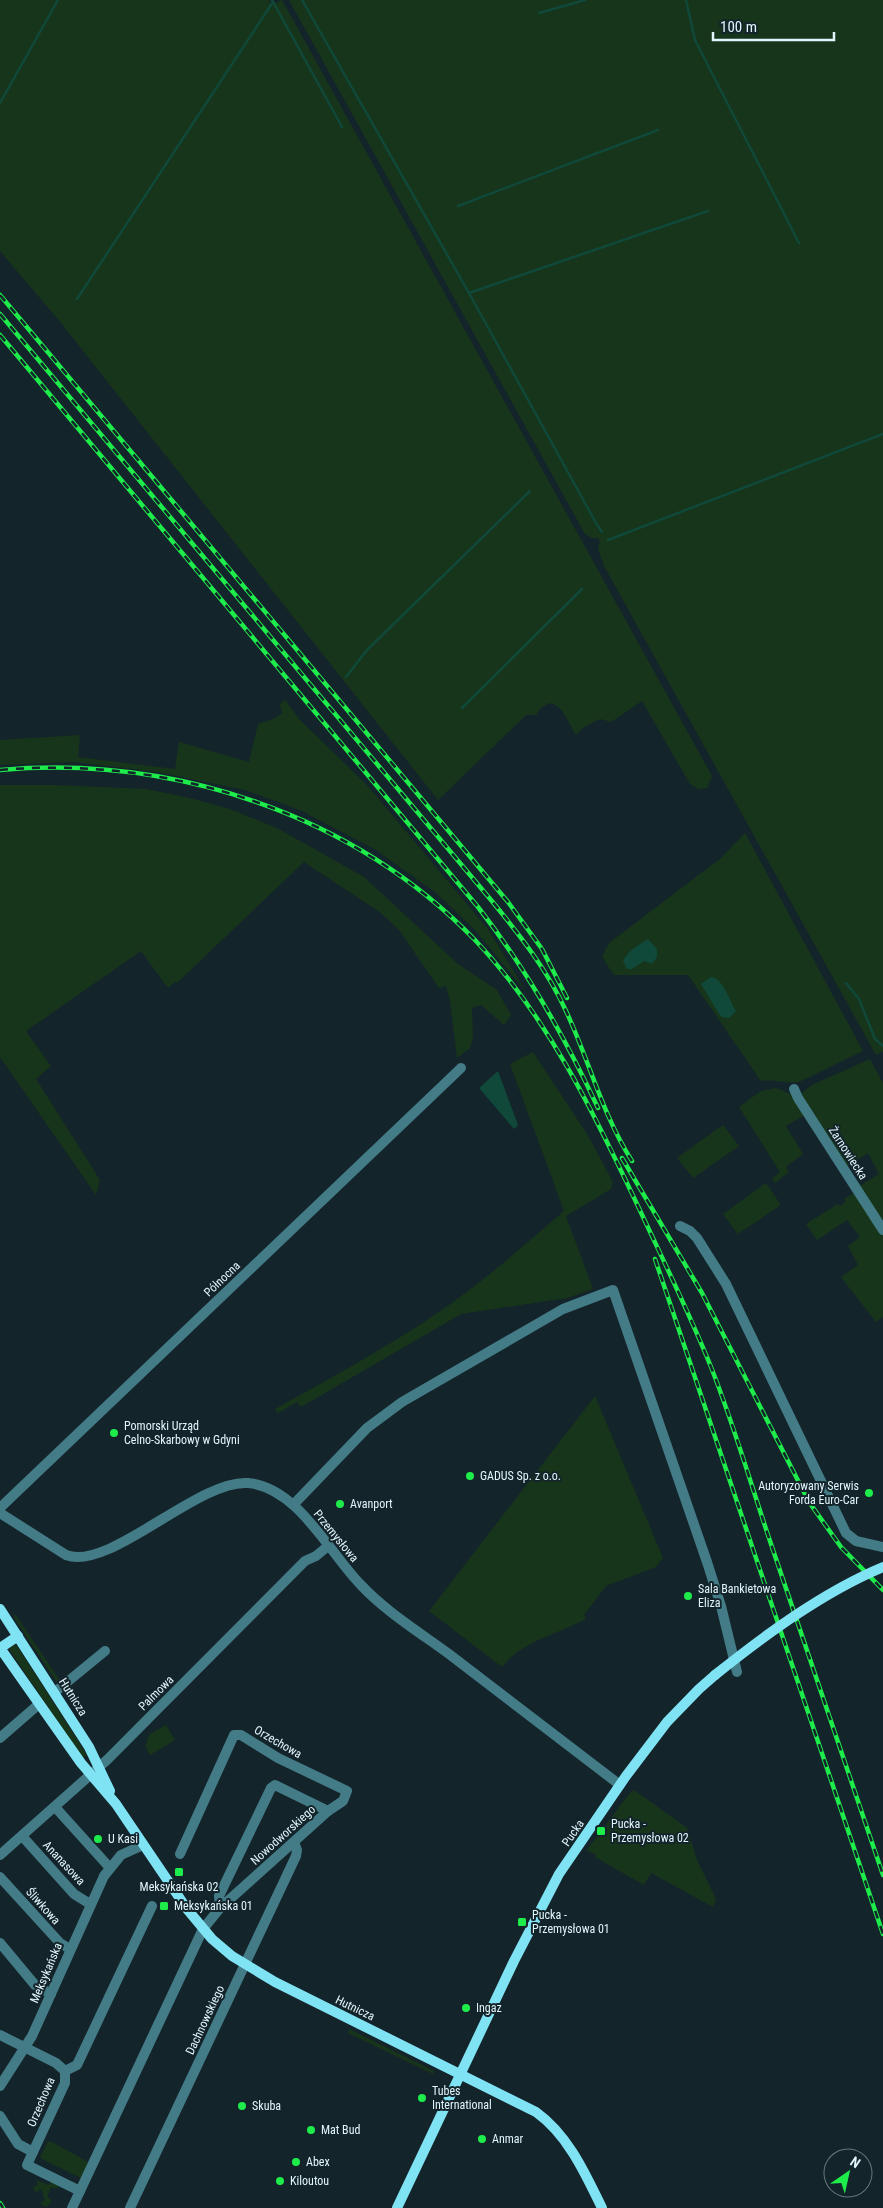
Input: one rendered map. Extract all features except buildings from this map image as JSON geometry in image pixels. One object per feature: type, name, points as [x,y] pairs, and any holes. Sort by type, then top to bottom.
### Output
[{"type":"main road","name":"Pucka","points":[[397,2208],[514,1961],[556,1880],[620,1785],[667,1722],[699,1689],[735,1660],[832,1592],[883,1567]]},
{"type":"main road","name":"Hutnicza","points":[[0,1610],[54,1692],[99,1767],[116,1804]]},
{"type":"main road","points":[[0,1648],[18,1636]]},
{"type":"main road","name":"Hutnicza","points":[[0,1648],[91,1774],[116,1804],[187,1910],[203,1929],[245,1964],[300,1995],[523,2104],[554,2126],[567,2142],[602,2208]]},
{"type":"street","name":"Północna","points":[[0,1508],[462,1068]]},
{"type":"street","name":"Żarnowiecka","points":[[794,1089],[883,1230]]},
{"type":"street","points":[[680,1226],[690,1231],[697,1238],[726,1284],[846,1533],[856,1541],[883,1547]]},
{"type":"street","points":[[294,1504],[368,1428],[402,1402],[563,1309],[613,1290],[707,1562],[721,1606],[737,1672]]},
{"type":"street","name":"Przemysłowa","points":[[0,1514],[60,1552],[78,1558],[106,1550],[227,1486],[247,1483],[278,1492],[294,1504],[357,1581],[372,1596],[620,1785]]},
{"type":"street","name":"Palmowa","points":[[0,1855],[99,1767],[304,1561],[316,1556],[328,1546]]},
{"type":"street","points":[[54,1692],[105,1651]]},
{"type":"street","points":[[0,1738],[39,1704]]},
{"type":"street","name":"Orzechowa","points":[[180,1854],[234,1736],[241,1735],[278,1758],[347,1791],[343,1801],[328,1811]]},
{"type":"street","name":"Nowodworskiego","points":[[72,2208],[203,1929],[220,1908],[328,1811],[279,1787],[271,1788],[220,1896],[220,1908]]},
{"type":"street","points":[[55,1807],[110,1868]]},
{"type":"street","name":"Ananasowa","points":[[22,1836],[74,1894],[90,1904]]},
{"type":"street","name":"Dachnowskiego","points":[[130,2208],[296,1856],[297,1850],[294,1842]]},
{"type":"street","name":"Meksykańska","points":[[0,2086],[32,2036],[98,1884],[122,1855],[143,1845]]},
{"type":"street","name":"Śliwkowa","points":[[0,1877],[60,1943],[70,1949]]},
{"type":"street","name":"Orzechowa","points":[[33,2152],[65,2083],[65,2071],[77,2064],[81,2057],[152,1906]]},
{"type":"street","points":[[0,1943],[35,1984],[51,1994]]},
{"type":"street","points":[[0,2035],[56,2063],[65,2071]]},
{"type":"street","points":[[0,2116],[18,2144],[33,2152],[27,2165],[80,2191]]},
{"type":"shaded area","points":[[0,0],[269,0],[271,5],[282,0],[712,776],[707,788],[699,789],[690,784],[642,701],[611,722],[600,719],[584,727],[576,735],[562,711],[549,703],[541,708],[536,715],[526,715],[438,800],[61,323],[0,251]]},
{"type":"shaded area","points":[[289,0],[883,0],[883,1052],[876,1055],[604,566],[598,549],[600,542],[598,538],[592,538],[585,534]]},
{"type":"shaded area","points":[[285,700],[300,720],[367,785],[488,929],[527,993],[474,929],[435,892],[376,850],[302,811],[245,790],[157,772],[74,762],[0,765],[0,740],[80,735],[78,757],[175,769],[179,742],[249,762],[258,724],[276,718],[282,713],[280,704]]},
{"type":"shaded area","points":[[0,785],[146,789],[230,809],[277,828],[364,877],[458,964],[497,990],[511,1015],[504,1025],[481,1005],[472,1008],[473,1037],[470,1048],[457,1058],[450,1001],[446,986],[439,988],[399,930],[381,913],[304,862],[178,982],[175,982],[168,988],[141,951],[26,1031],[51,1066],[36,1079],[100,1180],[96,1195],[0,1057]]},
{"type":"shaded area","points":[[745,833],[863,1051],[799,1082],[761,1081],[688,975],[614,975],[602,957],[609,943],[721,858]]},
{"type":"shaded area","points":[[648,939],[657,949],[657,957],[652,964],[644,961],[632,969],[627,969],[623,961],[625,957],[634,948]]},
{"type":"shaded area","points":[[711,977],[723,986],[736,1011],[729,1018],[722,1017],[719,1014],[701,984]]},
{"type":"shaded area","points":[[533,1052],[587,1134],[613,1182],[611,1189],[566,1216],[593,1289],[567,1298],[461,1314],[301,1407],[297,1402],[278,1413],[275,1409],[376,1352],[470,1290],[564,1211],[510,1064]]},
{"type":"shaded area","points":[[870,1059],[883,1083],[883,1222],[858,1187],[879,1174],[868,1153],[846,1167],[800,1094],[814,1084]]},
{"type":"shaded area","points":[[498,1071],[518,1125],[514,1129],[479,1088]]},
{"type":"shaded area","points":[[776,1088],[793,1095],[805,1115],[786,1126],[803,1154],[786,1167],[789,1172],[775,1183],[772,1179],[780,1172],[739,1107],[761,1091]]},
{"type":"shaded area","points":[[723,1125],[739,1146],[693,1178],[677,1158]]},
{"type":"shaded area","points":[[766,1183],[781,1205],[738,1234],[723,1214]]},
{"type":"shaded area","points":[[856,1192],[883,1234],[883,1317],[876,1322],[841,1277],[858,1265],[848,1246],[860,1237],[847,1220],[817,1240],[806,1224],[838,1204],[840,1206],[846,1202],[844,1199]]},
{"type":"shaded area","points":[[595,1396],[663,1558],[656,1567],[606,1586],[584,1615],[586,1619],[530,1644],[510,1658],[502,1667],[429,1611]]},
{"type":"shaded area","points":[[15,1614],[61,1682],[58,1684],[14,1618]]},
{"type":"shaded area","points":[[14,1645],[17,1646],[87,1755],[82,1758],[9,1649]]},
{"type":"shaded area","points":[[166,1725],[175,1740],[150,1755],[145,1746],[150,1734]]},
{"type":"shaded area","points":[[634,1790],[687,1828],[697,1860],[716,1899],[713,1907],[651,1873],[644,1885],[595,1857],[596,1855],[587,1850]]},
{"type":"shaded area","points":[[349,2029],[434,2071],[433,2074],[348,2033]]},
{"type":"shaded area","points":[[48,2141],[88,2162],[83,2179],[40,2158]]},
{"type":"shaded area","points":[[36,2180],[49,2185],[52,2180],[59,2186],[57,2189],[51,2187],[47,2197],[52,2200],[48,2206],[45,2207],[40,2203],[45,2200],[41,2189],[35,2192],[33,2187],[38,2185]]},
{"type":"waterway","points":[[0,103],[58,0]]},
{"type":"waterway","points":[[272,0],[342,127]]},
{"type":"waterway","points":[[302,0],[469,293],[602,532]]},
{"type":"waterway","points":[[539,13],[585,0]]},
{"type":"waterway","points":[[686,0],[695,40],[799,243]]},
{"type":"waterway","points":[[77,299],[273,2]]},
{"type":"waterway","points":[[458,206],[658,130]]},
{"type":"waterway","points":[[469,293],[708,211]]},
{"type":"waterway","points":[[608,540],[883,434]]},
{"type":"waterway","points":[[346,677],[367,650],[530,491]]},
{"type":"waterway","points":[[462,708],[582,589]]},
{"type":"waterway","points":[[846,983],[859,999],[875,1039],[883,1046]]},
{"type":"railway","points":[[0,295],[508,902],[542,949],[567,998]]},
{"type":"railway","points":[[0,314],[491,900],[522,940],[542,967],[559,996],[612,1125],[632,1161]]},
{"type":"railway","points":[[0,335],[478,907],[513,955],[544,1004],[598,1108]]},
{"type":"railway","points":[[0,770],[65,768],[130,773],[194,784],[257,802],[317,827],[374,858],[427,896],[475,940],[501,969],[546,1032],[585,1100],[637,1204],[703,1346],[735,1433],[883,1875]]},
{"type":"railway","points":[[622,1158],[702,1293],[809,1502],[841,1547],[883,1590]]},
{"type":"railway","points":[[655,1259],[883,1934]]},
{"type":"railway","points":[[0,2203],[3,2208]]},
{"type":"place","name":"Pomorski Urząd Celno-Skarbowy w Gdyni","points":[[114,1433]]},
{"type":"place","name":"GADUS Sp. z o.o.","points":[[470,1476]]},
{"type":"place","name":"Autoryzowany Serwis Forda Euro-Car","points":[[869,1493]]},
{"type":"place","name":"Avanport","points":[[340,1504]]},
{"type":"place","name":"Sala Bankietowa Eliza","points":[[688,1596]]},
{"type":"place","name":"Pucka - Przemysłowa 02","points":[[601,1831]]},
{"type":"place","name":"U Kasi","points":[[98,1839]]},
{"type":"place","name":"Meksykańska 02","points":[[179,1872]]},
{"type":"place","name":"Meksykańska 01","points":[[164,1906]]},
{"type":"place","name":"Pucka - Przemysłowa 01","points":[[522,1922]]},
{"type":"place","name":"Ingaz","points":[[466,2008]]},
{"type":"place","name":"Tubes International","points":[[422,2098]]},
{"type":"place","name":"Skuba","points":[[242,2106]]},
{"type":"place","name":"Mat Bud","points":[[311,2130]]},
{"type":"place","name":"Anmar","points":[[482,2139]]},
{"type":"place","name":"Abex","points":[[296,2162]]},
{"type":"place","name":"Kiloutou","points":[[280,2181]]}]
